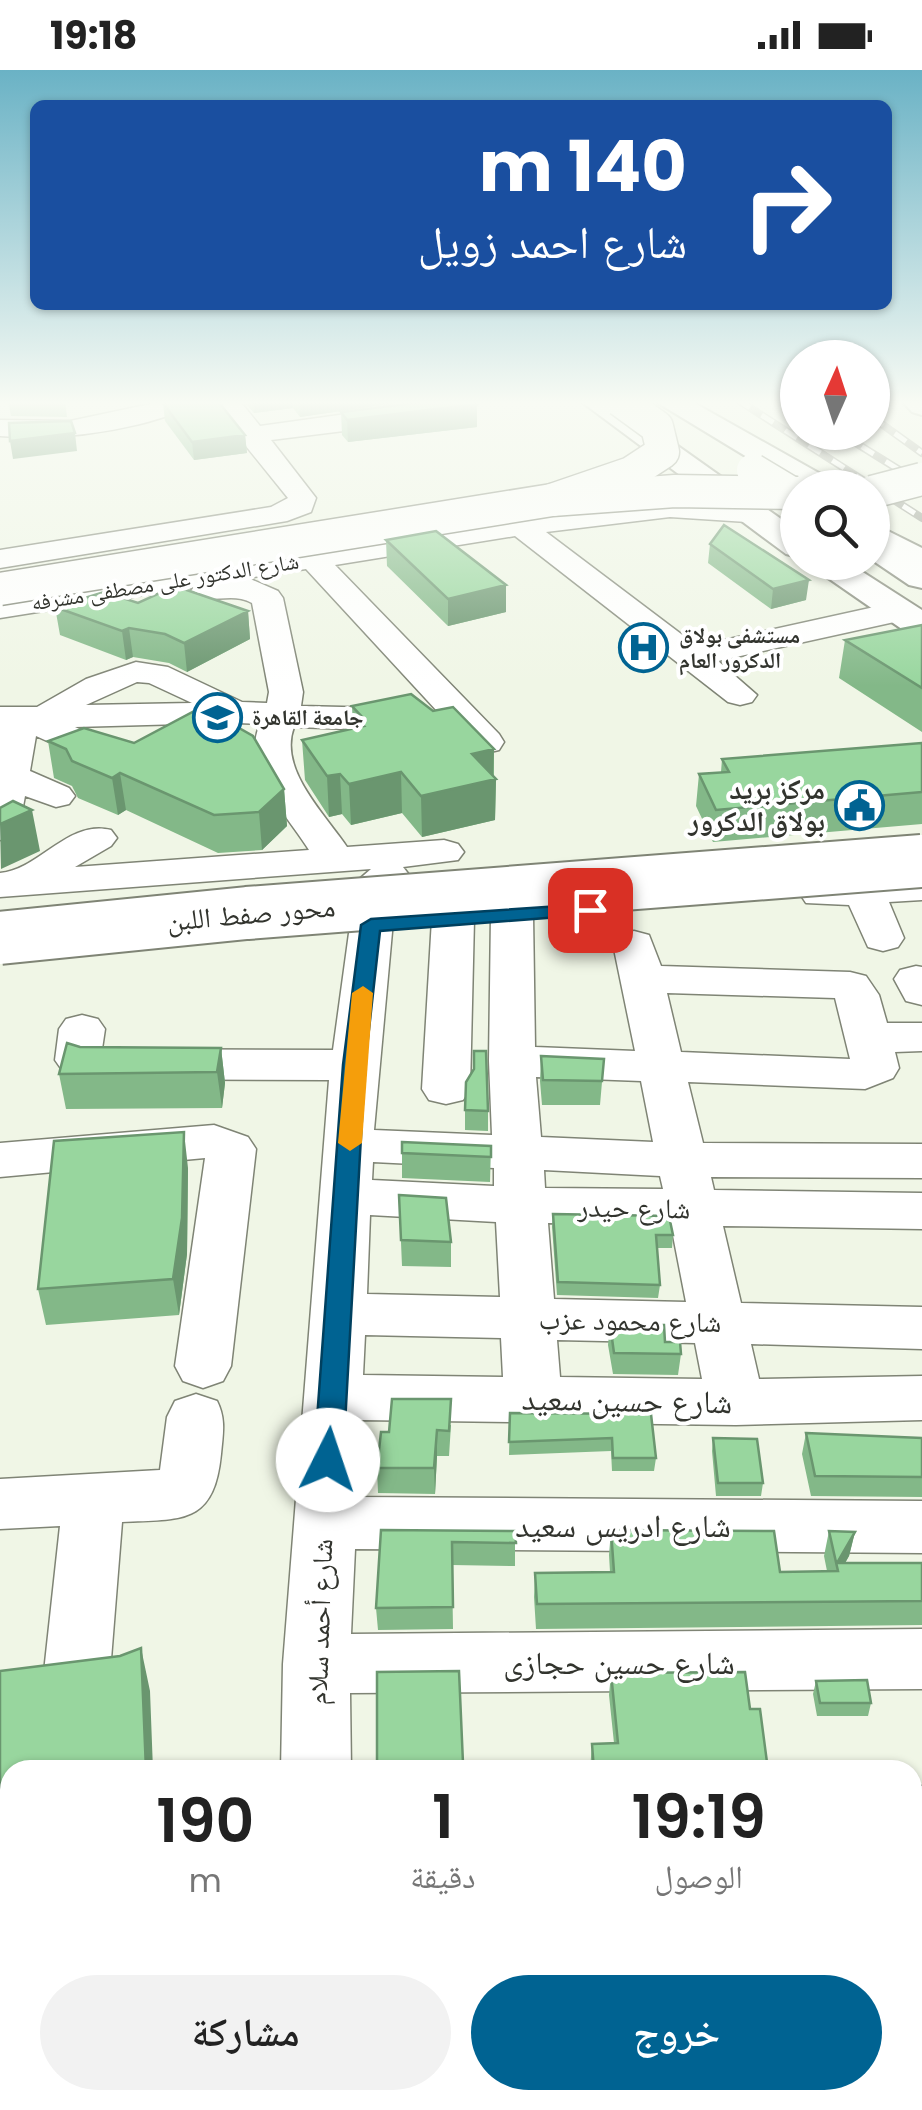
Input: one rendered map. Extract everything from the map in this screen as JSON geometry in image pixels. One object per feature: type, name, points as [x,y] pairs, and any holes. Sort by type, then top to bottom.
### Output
[{"type":"main road","points":[[552,500],[566,495]]},
{"type":"main road","points":[[0,588],[552,500],[609,495]]},
{"type":"main road","points":[[689,495],[780,508]]},
{"type":"main road","points":[[722,495],[780,535]]},
{"type":"main road","points":[[746,513],[780,522]]},
{"type":"main road","points":[[890,529],[922,549]]},
{"type":"main road","points":[[890,544],[922,562]]},
{"type":"main road","points":[[890,556],[922,577]]},
{"type":"main road","points":[[853,580],[914,616]]},
{"type":"main road","points":[[870,580],[914,616]]},
{"type":"main road","name":"محور صفط اللبن","points":[[8,953],[246,913],[922,862]]},
{"type":"street","points":[[0,560],[294,511],[301,506],[300,495]]},
{"type":"street","name":"شارع الدكتور على مصطفى مشرفه","points":[[0,608],[519,525],[670,508],[746,513]]},
{"type":"street","points":[[519,525],[740,696]]},
{"type":"street","points":[[313,559],[486,742]]},
{"type":"street","points":[[0,635],[222,588],[256,590],[267,598],[286,692],[282,714],[270,738],[273,764],[362,888],[452,919],[922,888]]},
{"type":"street","points":[[688,658],[914,616]]},
{"type":"street","points":[[22,718],[136,672],[156,674],[228,706],[232,712]]},
{"type":"street","points":[[22,718],[137,764],[232,712],[365,720],[273,764]]},
{"type":"street","points":[[0,828],[22,718]]},
{"type":"street","points":[[11,776],[56,796]]},
{"type":"street","points":[[8,893],[33,874],[97,838]]},
{"type":"street","points":[[8,893],[362,888],[922,840]]},
{"type":"street","points":[[8,953],[362,888],[444,852]]},
{"type":"street","name":"شارع أحمد سلام","points":[[316,1760],[316,1664],[362,888]]},
{"type":"street","points":[[864,892],[883,938]]},
{"type":"street","points":[[8,893],[187,904],[246,913]]},
{"type":"street","points":[[512,915],[512,1061],[533,1400]]},
{"type":"street","points":[[446,1089],[452,919]]},
{"type":"street","points":[[512,1061],[663,1066],[865,1074],[876,1068],[870,1038],[850,985],[638,962],[663,1066],[696,1209],[736,1402]]},
{"type":"street","points":[[82,1030],[78,1060],[84,1064],[354,1065]]},
{"type":"street","points":[[870,1038],[922,1037]]},
{"type":"street","points":[[0,1160],[214,1142],[231,1150],[185,1490],[172,1496],[0,1504]]},
{"type":"street","points":[[348,1170],[517,1153],[919,1170]]},
{"type":"street","name":"شارع حيدر","points":[[348,1170],[520,1205],[922,1211]]},
{"type":"street","name":"شارع محمود عزب","points":[[338,1314],[922,1328]]},
{"type":"street","name":"شارع حسين سعيد","points":[[332,1398],[736,1402],[922,1398]]},
{"type":"street","points":[[75,1672],[92,1500]]},
{"type":"street","name":"شارع ادريس سعيد","points":[[324,1523],[922,1527]]},
{"type":"street","name":"شارع حسين حجازى","points":[[316,1664],[922,1660]]},
{"type":"building","points":[[724,525],[780,561],[780,580],[809,580],[773,589],[710,544]]},
{"type":"building","points":[[436,531],[506,585],[448,599],[386,540]]},
{"type":"building","points":[[175,586],[248,611],[184,643],[165,634],[129,628],[122,631],[55,607],[104,592],[138,603]]},
{"type":"building","points":[[922,625],[922,688],[845,640]]},
{"type":"building","points":[[411,694],[433,711],[453,707],[494,749],[472,754],[496,779],[421,796],[401,772],[349,784],[340,774],[327,776],[302,740],[364,726],[358,720],[364,719],[352,706]]},
{"type":"building","points":[[202,707],[253,736],[284,789],[259,812],[214,815],[120,773],[112,778],[72,761],[66,749],[48,741],[84,728],[134,743]]},
{"type":"building","points":[[922,743],[922,792],[716,810],[699,774],[729,772],[722,759]]},
{"type":"building","points":[[13,801],[32,810],[0,824],[0,808]]},
{"type":"building","points":[[67,1043],[80,1047],[221,1048],[217,1072],[59,1074]]},
{"type":"building","points":[[474,1051],[486,1051],[488,1111],[465,1110],[466,1082],[474,1069]]},
{"type":"building","points":[[541,1056],[604,1059],[602,1081],[543,1080]]},
{"type":"building","points":[[184,1132],[182,1218],[173,1279],[38,1289],[54,1141]]},
{"type":"building","points":[[402,1142],[491,1146],[491,1157],[402,1153]]},
{"type":"building","points":[[399,1195],[446,1198],[451,1242],[401,1240]]},
{"type":"building","points":[[553,1214],[669,1216],[673,1235],[656,1235],[660,1285],[558,1282]]},
{"type":"building","points":[[610,1324],[664,1325],[665,1342],[680,1342],[681,1354],[614,1353]]},
{"type":"building","points":[[392,1399],[451,1399],[449,1431],[437,1430],[434,1468],[377,1468],[381,1432],[389,1432]]},
{"type":"building","points":[[510,1413],[651,1414],[656,1458],[613,1458],[612,1438],[509,1442]]},
{"type":"building","points":[[806,1433],[922,1438],[922,1477],[815,1476]]},
{"type":"building","points":[[713,1438],[757,1439],[763,1483],[718,1483]]},
{"type":"building","points":[[381,1530],[515,1531],[516,1543],[452,1542],[453,1607],[376,1608]]},
{"type":"building","points":[[611,1530],[774,1531],[780,1572],[838,1571],[829,1531],[855,1532],[837,1563],[922,1563],[922,1601],[537,1604],[535,1573],[614,1572]]},
{"type":"building","points":[[141,1648],[146,1760],[0,1760],[0,1671],[120,1656]]},
{"type":"building","points":[[459,1671],[463,1760],[377,1760],[377,1672]]},
{"type":"building","points":[[745,1672],[750,1709],[760,1709],[767,1760],[593,1760],[592,1744],[618,1743],[611,1673]]},
{"type":"building","points":[[867,1680],[871,1703],[820,1703],[816,1681]]},
{"type":"railway","points":[[886,495],[922,518]]},
{"type":"slow traffic","points":[[350,1143],[363,993]]},
{"type":"place","name":"مستشفى بولاق الدكرور العام","points":[[644,648]]},
{"type":"place","name":"جامعة القاهرة","points":[[217,717]]},
{"type":"place","name":"مركز بريد بولاق الدكرور","points":[[860,805]]},
{"type":"route","points":[[328,1460],[354,1065],[371,925],[590,910]]}]
